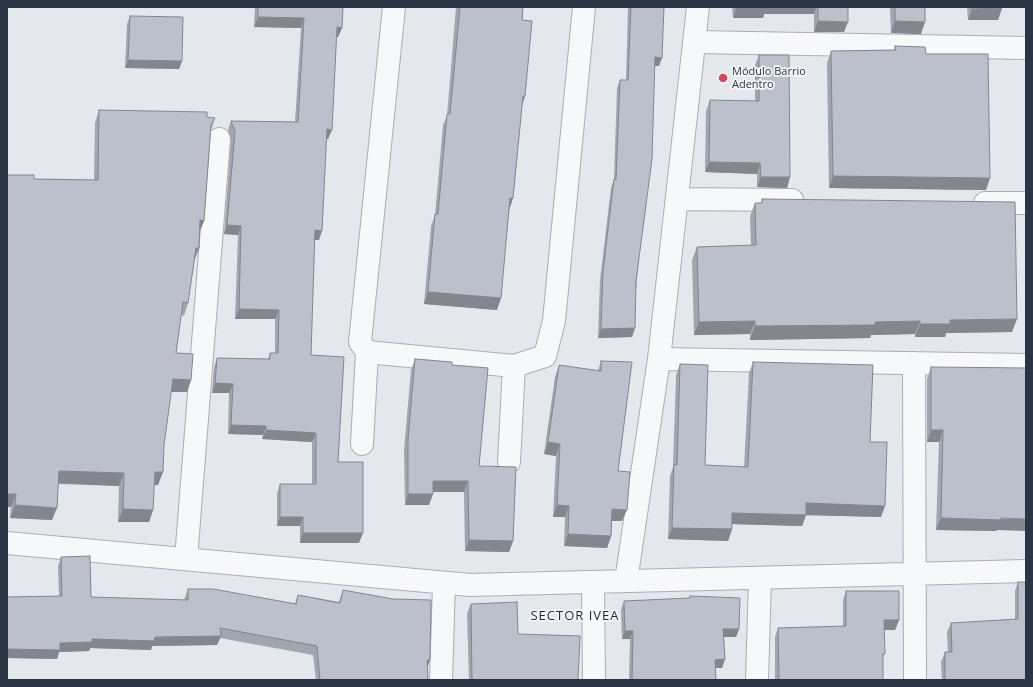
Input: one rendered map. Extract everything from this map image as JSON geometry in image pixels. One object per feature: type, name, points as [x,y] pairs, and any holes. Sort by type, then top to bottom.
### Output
[{"type":"street","points":[[362,444],[367,352],[360,342],[394,7]]},
{"type":"street","points":[[367,352],[514,366],[545,356],[554,321],[584,7]]},
{"type":"street","points":[[626,581],[659,359],[678,199],[698,7]]},
{"type":"street","points":[[695,42],[1026,48]]},
{"type":"street","points":[[186,559],[219,138]]},
{"type":"street","points":[[678,199],[812,201]]},
{"type":"street","points":[[963,203],[1026,203]]},
{"type":"street","points":[[659,359],[1026,365]]},
{"type":"street","points":[[914,363],[915,680]]},
{"type":"street","points":[[509,462],[514,366]]},
{"type":"street","points":[[7,543],[470,585],[1026,571]]},
{"type":"street","points":[[757,680],[760,578]]},
{"type":"street","points":[[593,582],[594,680]]},
{"type":"street","points":[[441,680],[444,583]]},
{"type":"building","points":[[258,7],[343,7],[342,28],[337,27],[332,130],[327,129],[322,231],[315,230],[311,355],[344,357],[338,462],[363,462],[363,533],[303,533],[303,517],[280,517],[280,484],[316,484],[316,433],[266,430],[266,426],[231,425],[233,384],[215,383],[217,358],[270,359],[270,353],[278,353],[279,310],[239,309],[241,226],[227,225],[235,131],[231,121],[298,122],[304,18],[258,17]]},
{"type":"building","points":[[460,7],[523,7],[522,20],[532,21],[513,198],[510,198],[501,298],[428,292],[435,214],[438,214],[447,114],[450,114]]},
{"type":"building","points":[[631,7],[664,7],[662,58],[655,57],[652,159],[636,281],[635,328],[601,329],[603,271],[614,179],[616,180],[620,80],[628,80]]},
{"type":"building","points":[[736,7],[766,7],[736,8]]},
{"type":"building","points":[[818,7],[848,7],[848,22],[818,21]]},
{"type":"building","points":[[895,7],[925,7],[925,22],[895,21]]},
{"type":"building","points":[[972,7],[1002,7],[1002,8],[972,9]]},
{"type":"building","points":[[130,16],[183,17],[182,61],[128,60]]},
{"type":"building","points":[[895,46],[925,47],[926,54],[988,54],[990,178],[833,176],[831,51],[896,50]]},
{"type":"building","points":[[759,55],[789,55],[790,177],[761,177],[760,163],[709,162],[710,100],[759,101]]},
{"type":"building","points":[[99,110],[207,112],[207,117],[215,118],[211,125],[204,221],[200,220],[199,248],[196,248],[188,303],[183,302],[176,353],[193,354],[191,380],[173,379],[164,445],[163,472],[155,472],[153,510],[123,509],[124,473],[59,471],[57,508],[15,505],[16,494],[7,494],[7,175],[34,175],[34,179],[98,180]]},
{"type":"building","points":[[762,199],[1015,202],[1017,319],[950,320],[950,324],[920,324],[920,321],[875,322],[875,325],[755,326],[755,321],[699,322],[697,247],[756,245],[755,203],[762,203]]},
{"type":"building","points":[[415,359],[452,362],[452,365],[488,368],[479,466],[516,467],[513,541],[469,540],[468,481],[433,481],[433,494],[408,494],[408,439]]},
{"type":"building","points":[[601,361],[632,362],[618,471],[630,472],[627,510],[612,509],[611,536],[568,534],[569,506],[557,505],[560,444],[548,442],[559,365],[601,371]]},
{"type":"building","points":[[753,362],[873,365],[870,442],[887,442],[885,506],[806,503],[806,515],[732,513],[732,529],[672,528],[674,464],[677,465],[680,364],[708,365],[705,465],[748,467]]},
{"type":"building","points":[[931,367],[1026,368],[1026,519],[1001,518],[1001,520],[941,518],[943,430],[931,430]]},
{"type":"building","points":[[90,556],[91,597],[188,600],[188,589],[213,589],[296,604],[298,595],[340,603],[343,590],[393,599],[431,600],[430,660],[427,660],[428,680],[320,680],[317,646],[220,628],[221,636],[155,637],[154,641],[92,639],[92,642],[60,643],[60,650],[7,649],[7,597],[62,596],[61,557]]},
{"type":"building","points":[[1018,582],[1026,582],[1026,680],[945,680],[945,652],[952,652],[951,623],[1018,619]]},
{"type":"building","points":[[846,591],[899,591],[899,620],[884,620],[885,654],[883,654],[883,680],[779,680],[778,628],[846,626]]},
{"type":"building","points":[[690,596],[740,598],[739,629],[723,629],[725,659],[715,660],[716,680],[632,680],[633,631],[625,631],[624,601],[690,598]]},
{"type":"building","points":[[517,602],[518,634],[580,636],[578,680],[472,680],[471,604]]},
{"type":"place","name":"Módulo Barrio Adentro","points":[[723,78]]},
{"type":"district","name":"SECTOR IVEA","points":[[575,616]]}]
